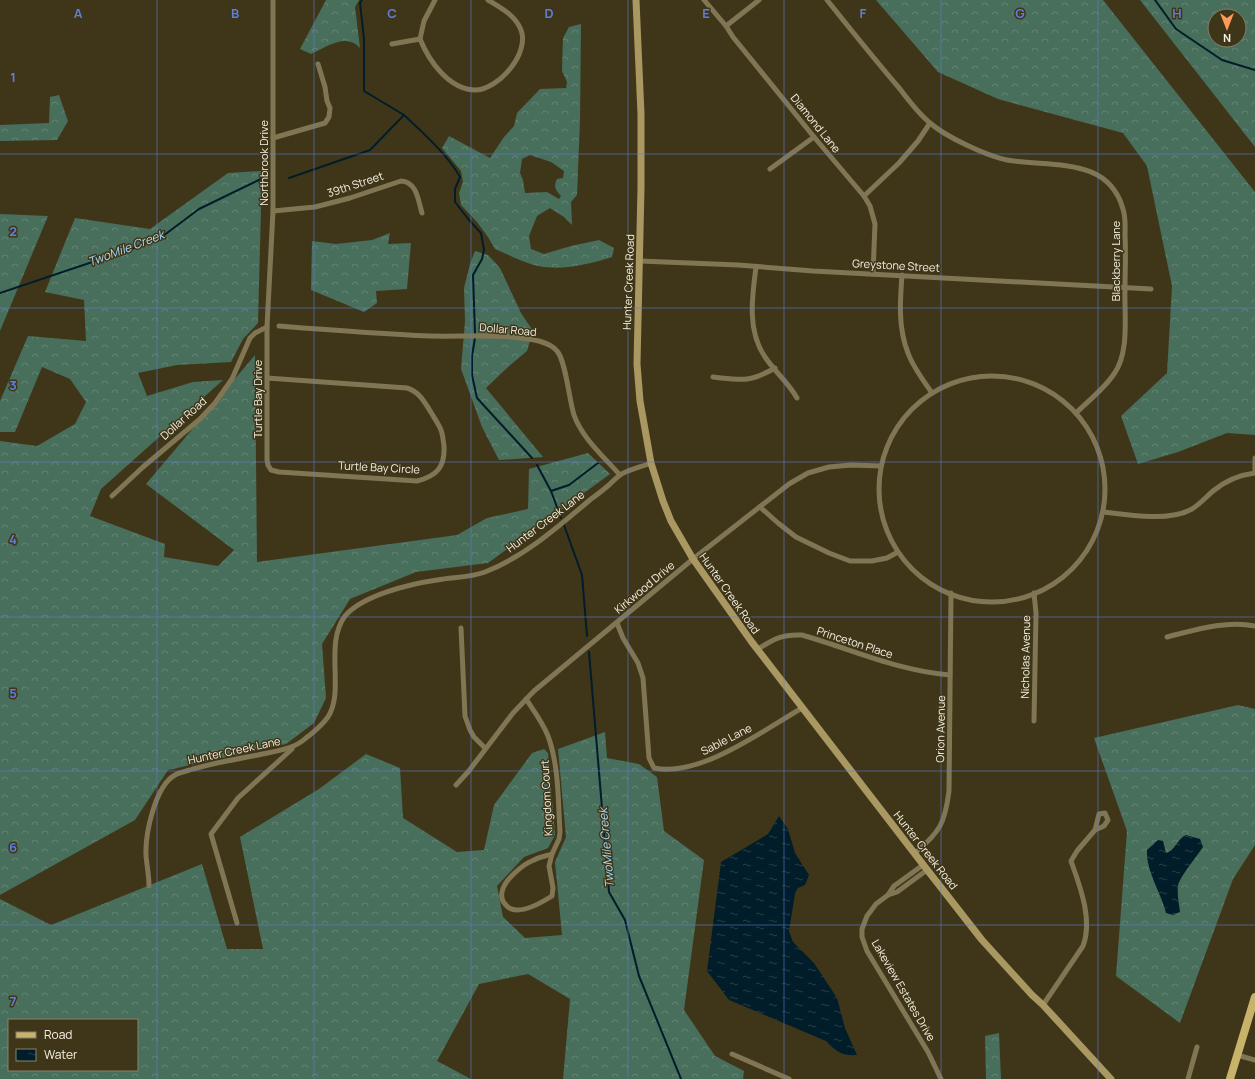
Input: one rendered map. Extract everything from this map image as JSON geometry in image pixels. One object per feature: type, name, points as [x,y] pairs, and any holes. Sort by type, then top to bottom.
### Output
[{"type":"main road","name":"Hunter Creek Road","points":[[636,0],[641,114],[642,188],[637,364],[640,401],[651,463],[672,521],[693,559],[758,649],[925,867],[987,945],[1111,1079]]},
{"type":"main road","points":[[1230,1079],[1255,997]]},
{"type":"street","name":"Northbrook Drive","points":[[267,326],[274,211],[273,0]]},
{"type":"street","points":[[435,0],[424,21],[420,39],[426,53],[434,66],[457,84],[470,89],[478,90],[503,76],[517,59],[523,45],[521,31],[513,18],[502,8],[488,0]]},
{"type":"street","name":"Diamond Lane","points":[[704,0],[814,137],[864,196],[870,206],[874,224],[872,274]]},
{"type":"street","points":[[726,26],[759,0]]},
{"type":"street","name":"Blackberry Lane","points":[[827,0],[881,67],[930,124],[963,143],[1005,159],[1026,163],[1078,167],[1092,171],[1104,180],[1119,197],[1124,211],[1126,255],[1123,352],[1119,367],[1111,379],[1076,413]]},
{"type":"street","points":[[392,44],[420,39]]},
{"type":"street","points":[[274,138],[325,123],[329,117],[330,108],[318,64]]},
{"type":"street","points":[[864,196],[899,163],[930,124]]},
{"type":"street","points":[[770,169],[814,137]]},
{"type":"street","name":"39th Street","points":[[274,211],[315,207],[350,198],[384,185],[401,181],[408,182],[414,186],[422,212]]},
{"type":"street","name":"Greystone Street","points":[[640,261],[738,265],[1151,290]]},
{"type":"street","points":[[756,267],[753,300],[754,329],[760,350],[790,386],[797,398]]},
{"type":"street","points":[[902,275],[900,303],[903,339],[914,366],[932,393]]},
{"type":"street","name":"Turtle Bay Drive","points":[[267,326],[268,465],[271,470]]},
{"type":"street","name":"Dollar Road","points":[[112,496],[143,467],[200,419],[215,403],[232,378],[250,338],[255,333],[267,326]]},
{"type":"street","name":"Dollar Road","points":[[279,326],[414,335],[518,338],[547,343],[559,352],[562,359],[573,409],[582,430],[620,475]]},
{"type":"street","points":[[713,377],[747,380],[761,376],[774,368]]},
{"type":"street","points":[[985,376],[1007,377],[1029,382],[1050,392],[1068,405],[1076,413],[1088,430],[1096,444],[1101,459],[1105,486],[1103,512],[1094,538],[1078,561],[1058,580],[1034,593],[1010,600],[974,600],[951,593],[927,581],[916,572],[898,552],[889,536],[883,519],[879,484],[881,466],[889,441],[899,424],[912,409],[932,393],[952,383],[985,376]]},
{"type":"street","name":"Turtle Bay Circle","points":[[267,378],[407,388],[414,390],[422,397],[441,429],[444,450],[440,467],[434,474],[416,481],[279,472],[271,470]]},
{"type":"street","points":[[1103,512],[1155,516],[1170,516],[1184,513],[1197,506],[1225,482],[1242,474],[1255,473],[1255,458]]},
{"type":"street","points":[[620,475],[651,463]]},
{"type":"street","name":"Kirkwood Drive","points":[[456,785],[468,772],[513,713],[526,699],[693,559],[789,484],[815,471],[844,466],[881,466]]},
{"type":"street","name":"Hunter Creek Lane","points":[[237,923],[211,834],[238,798],[324,722],[332,710],[336,644],[342,623],[350,612],[369,600],[395,589],[438,579],[460,578],[482,573],[502,565],[521,554],[574,514],[620,475]]},
{"type":"street","points":[[760,507],[778,524],[796,537],[850,561],[865,562],[887,558],[898,552]]},
{"type":"street","name":"Orion Avenue","points":[[915,853],[937,833],[944,820],[947,806],[949,783],[951,593]]},
{"type":"street","name":"Nicholas Avenue","points":[[1034,593],[1036,613],[1034,721]]},
{"type":"street","name":"Sable Lane","points":[[617,623],[623,638],[638,664],[643,678],[649,758],[654,768],[671,770],[700,763],[721,755],[802,708]]},
{"type":"street","points":[[1167,637],[1224,625],[1239,624],[1255,626]]},
{"type":"street","points":[[461,628],[465,716],[474,737],[485,748]]},
{"type":"street","name":"Princeton Place","points":[[758,649],[774,638],[787,635],[802,636],[900,667],[928,673],[950,675]]},
{"type":"street","name":"Kingdom Court","points":[[526,699],[539,717],[548,736],[554,757],[560,832],[559,839],[552,854],[549,866],[553,888],[552,896],[519,911],[512,910],[506,906],[502,899],[502,892],[509,879],[532,860],[552,854]]},
{"type":"street","name":"Hunter Creek Lane","points":[[149,886],[146,856],[147,834],[155,806],[164,786],[174,775],[201,766],[289,749],[296,746]]},
{"type":"street","points":[[1043,1005],[1083,946],[1087,925],[1085,910],[1071,861],[1077,851],[1095,830]]},
{"type":"street","name":"Lakeview Estates Drive","points":[[925,867],[897,892],[888,895],[876,904],[867,916],[862,930],[864,944],[928,1052],[941,1079]]},
{"type":"street","points":[[1188,1079],[1196,1047]]},
{"type":"street","points":[[732,1054],[789,1079]]},
{"type":"street","points":[[1237,1055],[1255,1060]]},
{"type":"green space","points":[[326,0],[359,0],[355,7],[360,48],[349,41],[342,41],[336,42],[311,54],[300,49]]},
{"type":"green space","points":[[876,0],[1103,0],[1255,192],[1255,435],[1227,433],[1178,452],[1138,464],[1121,416],[1167,373],[1172,286],[1147,166],[1123,133],[998,99],[938,72]]},
{"type":"green space","points":[[1140,0],[1255,0],[1255,147]]},
{"type":"green space","points":[[581,24],[580,121],[577,195],[571,202],[572,225],[564,217],[550,208],[537,216],[529,236],[531,249],[544,254],[599,240],[614,248],[612,257],[576,266],[557,268],[527,263],[495,249],[477,222],[461,205],[459,193],[463,182],[461,171],[442,148],[449,136],[490,158],[504,137],[514,126],[517,113],[540,89],[566,88],[567,82],[562,71],[563,38],[569,27]],"holes":[[[530,155],[551,162],[564,171],[563,178],[557,179],[555,184],[556,190],[561,196],[559,199],[547,192],[525,193],[523,180],[520,173],[522,159]]]},
{"type":"green space","points":[[59,95],[68,121],[57,140],[0,141],[0,125],[49,123],[50,97]]},
{"type":"green space","points":[[262,171],[258,323],[243,339],[231,362],[177,365],[138,373],[147,396],[193,382],[223,380],[101,489],[90,516],[165,544],[164,557],[218,566],[234,550],[146,484],[255,355],[257,562],[457,535],[487,518],[528,509],[529,469],[588,453],[610,474],[488,563],[416,572],[350,599],[322,644],[326,698],[314,723],[286,744],[168,770],[135,820],[0,895],[0,441],[37,446],[75,424],[86,402],[70,379],[42,367],[15,432],[0,432],[0,401],[28,336],[86,341],[84,300],[45,292],[75,218],[150,229],[228,173]]},
{"type":"green space","points":[[0,214],[48,216],[0,331]]},
{"type":"green space","points":[[390,233],[388,244],[411,243],[407,289],[376,291],[377,303],[364,312],[311,290],[312,241],[336,244],[372,240]]},
{"type":"green space","points":[[475,251],[488,255],[500,268],[521,313],[533,331],[527,351],[486,388],[543,457],[499,460],[482,427],[461,369],[465,321],[464,288]]},
{"type":"green space","points":[[1238,705],[1255,709],[1255,845],[1233,879],[1180,1023],[1116,976],[1127,831],[1094,738]]},
{"type":"green space","points":[[605,732],[607,758],[639,764],[657,777],[664,831],[704,860],[684,1010],[715,1056],[744,1071],[743,1079],[563,1079],[570,999],[528,974],[479,984],[437,1061],[471,1079],[0,1079],[0,899],[51,925],[202,864],[227,949],[263,949],[240,837],[319,789],[366,754],[400,768],[403,818],[457,852],[484,850],[494,805],[532,753],[544,749],[548,753],[555,835],[548,848],[524,857],[497,886],[503,917],[525,938],[562,935],[555,862],[566,837],[558,749]]},
{"type":"green space","points":[[999,1033],[1001,1079],[986,1079],[985,1036]]},
{"type":"water","points":[[779,816],[788,829],[795,853],[809,875],[805,885],[798,888],[795,894],[789,931],[793,942],[814,963],[837,998],[845,1028],[857,1055],[843,1054],[833,1048],[826,1041],[729,1000],[707,971],[721,862],[768,834]]},
{"type":"water","points":[[1186,835],[1200,839],[1203,847],[1179,882],[1178,892],[1180,912],[1173,915],[1166,913],[1151,874],[1147,858],[1147,850],[1158,840],[1163,841],[1166,853],[1169,852],[1180,839]]},
{"type":"waterway","points":[[289,178],[370,150],[404,115],[364,91],[364,39],[360,3],[362,0]]},
{"type":"waterway","points":[[1155,0],[1176,29],[1222,60],[1255,70]]},
{"type":"waterway","points":[[404,115],[434,144],[455,169],[460,177],[455,189],[455,202],[481,233],[484,250],[482,259],[473,275],[475,333]]},
{"type":"waterway","name":"TwoMile Creek","points":[[0,293],[134,248],[163,236],[199,209],[265,177]]},
{"type":"waterway","name":"TwoMile Creek","points":[[475,338],[472,356],[472,375],[477,398],[532,458]]},
{"type":"waterway","points":[[551,491],[569,485],[598,463]]},
{"type":"waterway","name":"TwoMile Creek","points":[[537,465],[551,491],[561,518]]},
{"type":"waterway","name":"TwoMile Creek","points":[[564,525],[582,575],[587,636]]},
{"type":"waterway","name":"TwoMile Creek","points":[[589,652],[609,892],[625,920],[639,976],[681,1079]]}]
